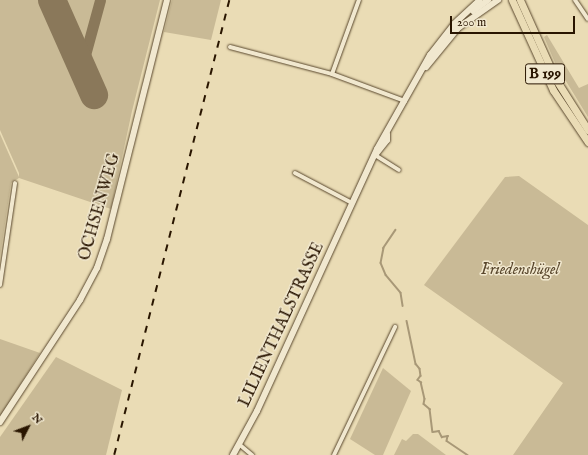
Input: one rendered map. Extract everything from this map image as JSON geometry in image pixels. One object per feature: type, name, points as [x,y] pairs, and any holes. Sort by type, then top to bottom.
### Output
[{"type":"main road","name":"B 199","points":[[512,0],[553,90],[588,142]]},
{"type":"main road","name":"B 199","points":[[520,0],[555,78],[588,130]]},
{"type":"street","name":"OCHSENWEG","points":[[0,422],[80,300],[97,268],[107,239],[167,0]]},
{"type":"street","points":[[332,74],[359,0]]},
{"type":"street","name":"LILIENTHALSTRASSE","points":[[233,455],[240,445],[352,203],[376,155],[388,140],[387,134],[430,55],[447,31],[480,0]]},
{"type":"street","name":"LILIENTHALSTRASSE","points":[[423,69],[476,9],[488,0]]},
{"type":"street","name":"LILIENTHALSTRASSE","points":[[465,22],[498,0]]},
{"type":"street","points":[[575,0],[588,19]]},
{"type":"street","points":[[230,47],[332,74],[405,101]]},
{"type":"street","points":[[376,155],[399,170]]},
{"type":"street","points":[[295,173],[352,203]]},
{"type":"street","points":[[0,285],[15,183]]},
{"type":"street","points":[[334,455],[395,327]]},
{"type":"street","points":[[240,445],[252,455]]},
{"type":"green space","points":[[0,0],[160,0],[132,111],[111,209],[19,178],[11,183],[0,257],[0,134],[19,177],[19,173],[0,130]]},
{"type":"green space","points":[[172,0],[221,0],[211,40],[164,32]]},
{"type":"green space","points":[[547,35],[579,88],[588,84],[588,117],[556,65],[544,37]]},
{"type":"green space","name":"Friedenshügel","points":[[519,176],[588,225],[588,455],[513,455],[563,383],[424,285],[505,177]]},
{"type":"green space","points":[[0,339],[40,353],[0,417]]},
{"type":"green space","points":[[56,357],[122,390],[106,455],[0,455],[0,437]]},
{"type":"green space","points":[[383,368],[411,391],[383,455],[375,455],[350,439]]},
{"type":"green space","points":[[413,434],[418,434],[446,455],[394,455],[402,439],[406,441]]},
{"type":"waterway","points":[[396,230],[384,248],[381,263],[386,275],[401,293],[403,306]]},
{"type":"waterway","points":[[407,321],[416,364],[420,369],[421,376],[418,380],[421,382],[425,399],[424,404],[430,409],[433,432],[439,431],[442,437],[448,436],[447,441],[468,455]]},
{"type":"taxiway","points":[[82,66],[100,0]]},
{"type":"runway","points":[[52,0],[94,95]]},
{"type":"railway","points":[[114,455],[229,0]]}]
